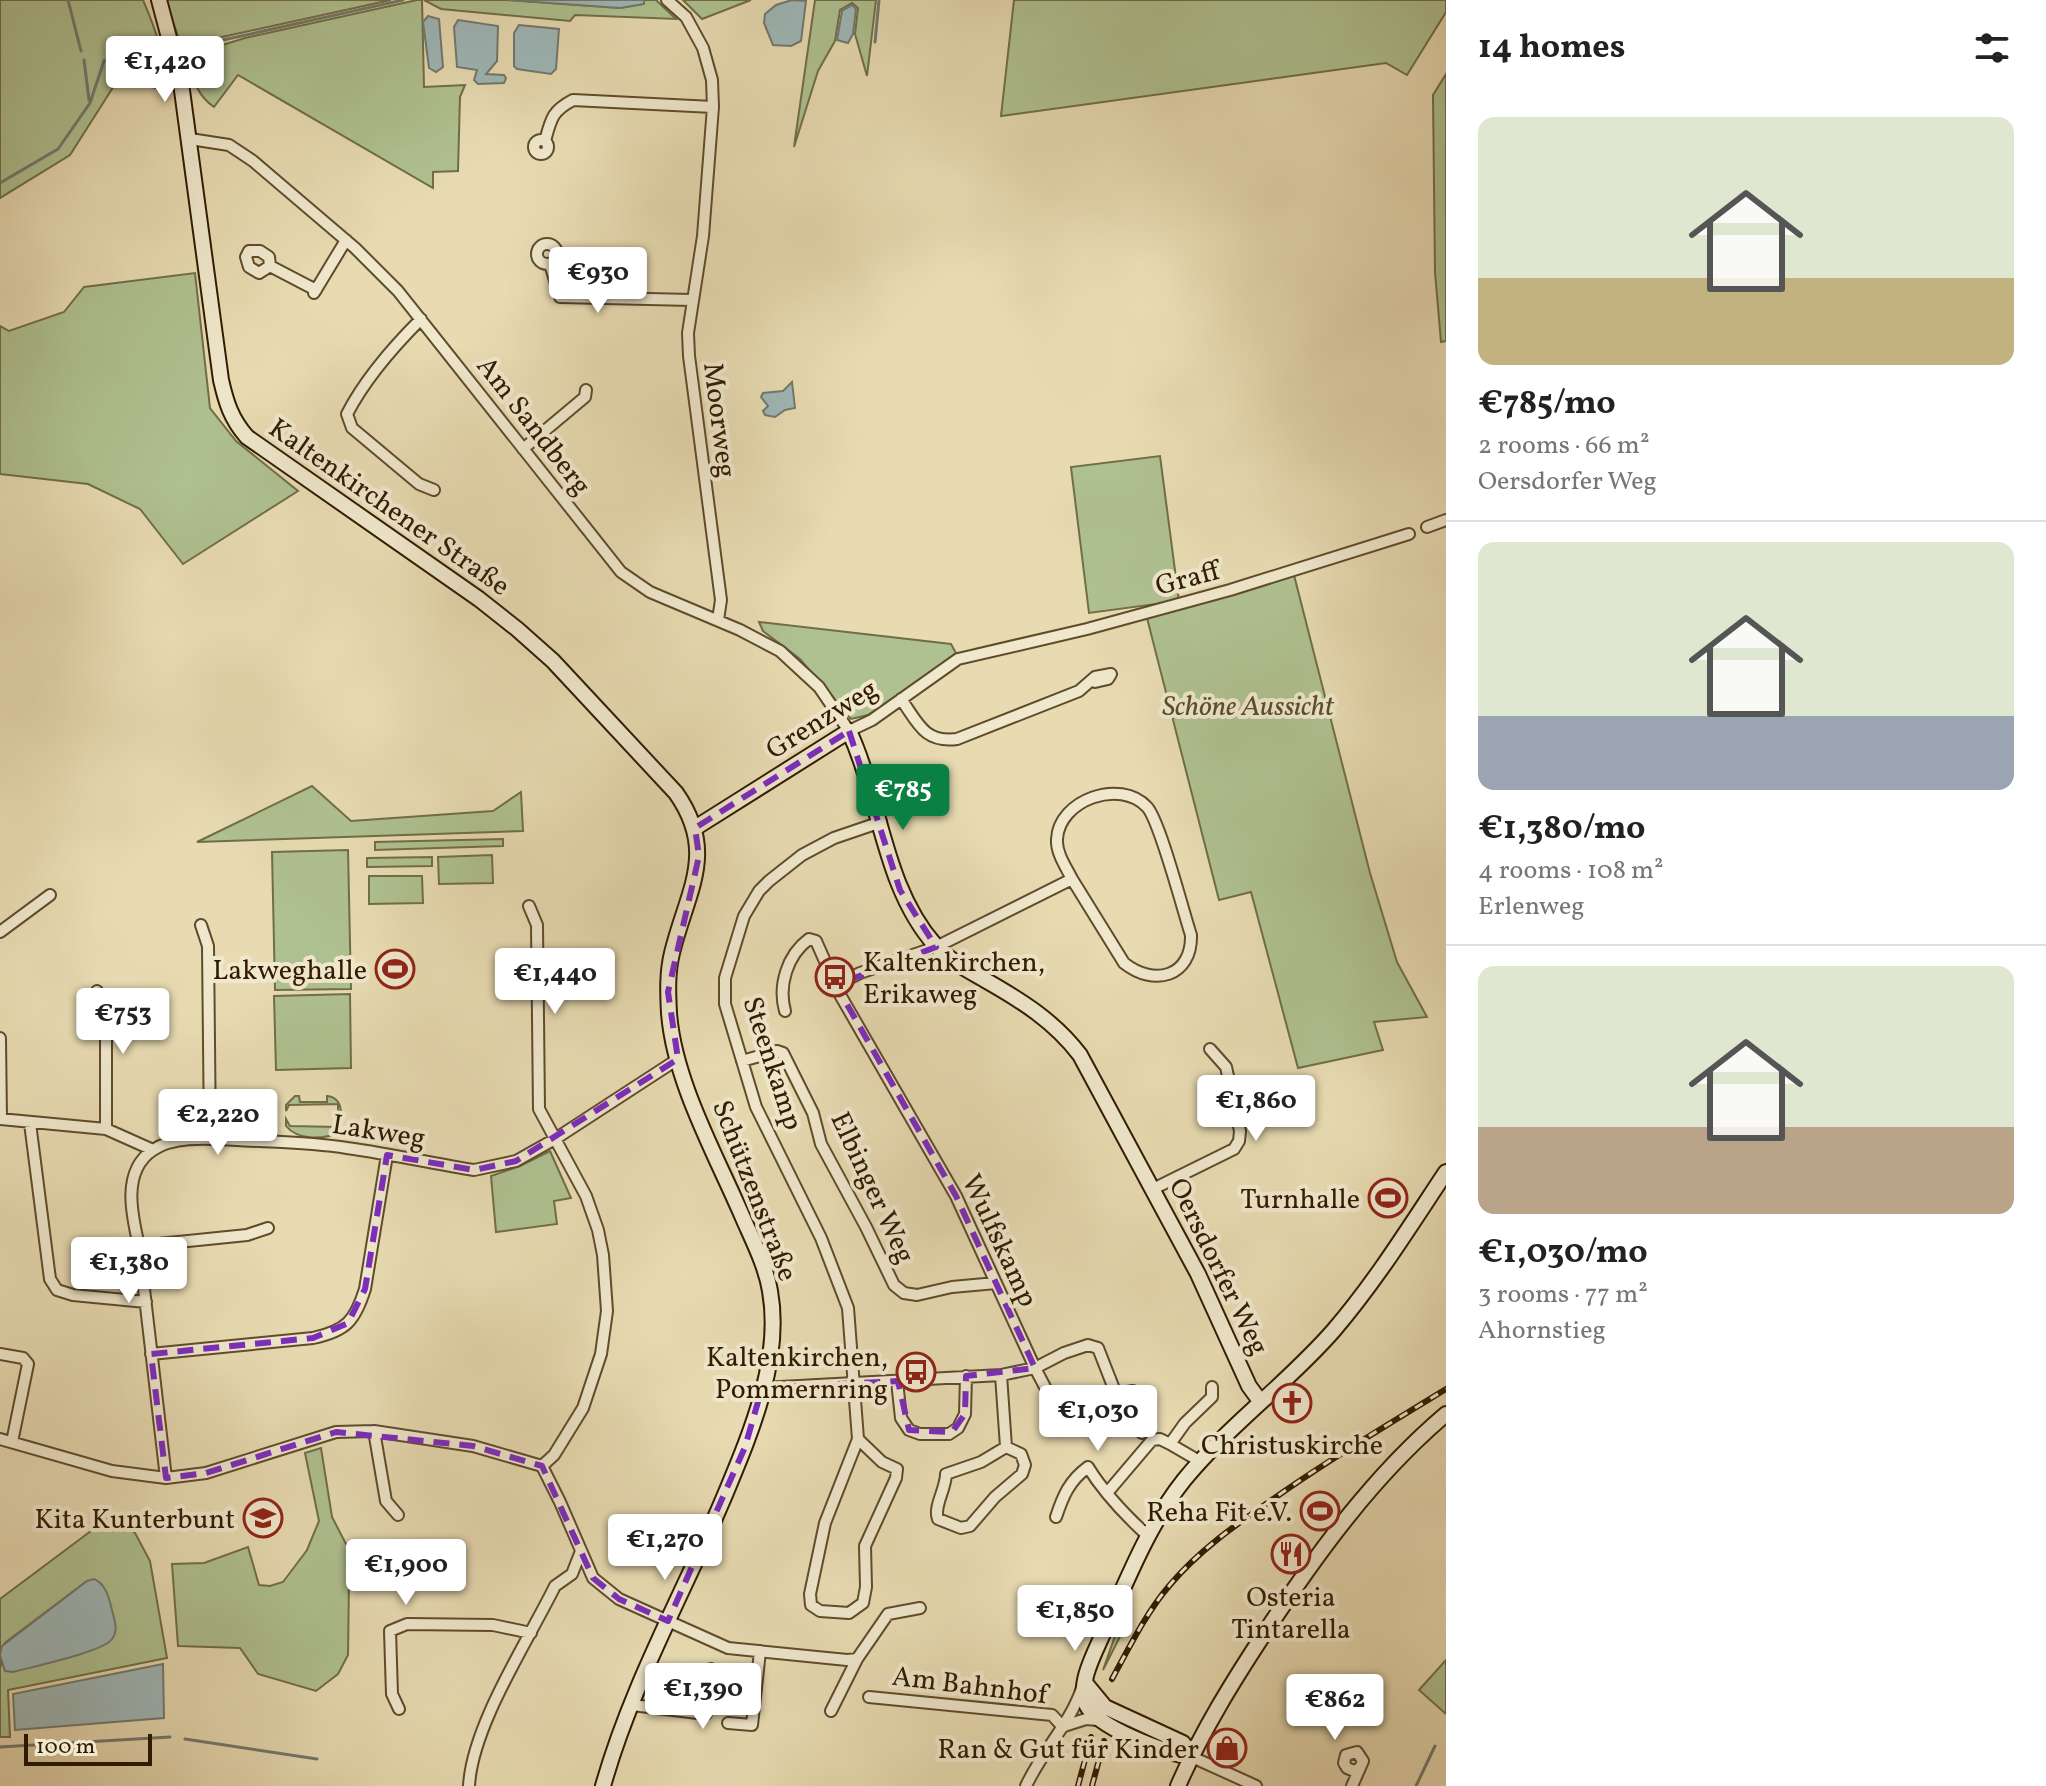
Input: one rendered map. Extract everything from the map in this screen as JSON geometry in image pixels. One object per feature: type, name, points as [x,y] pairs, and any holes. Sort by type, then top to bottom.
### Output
[{"type":"main road","name":"Kaltenkirchener Straße","points":[[159,0],[177,62],[221,380],[226,405],[235,424],[247,437],[479,599],[517,629],[553,661],[676,793],[688,809],[695,828]]},
{"type":"main road","name":"Oersdorfer Weg","points":[[849,731],[862,760],[900,890],[916,920],[936,947],[953,961],[1041,1014],[1063,1033],[1092,1074],[1198,1274],[1249,1386],[1260,1401]]},
{"type":"main road","name":"Grenzweg","points":[[695,828],[849,731]]},
{"type":"main road","name":"Schützenstraße","points":[[603,1786],[632,1705],[748,1441],[762,1388],[774,1317],[762,1260],[694,1105],[670,1028],[668,992],[671,957],[699,856],[695,828]]},
{"type":"main road","name":"Am Bahnhof","points":[[1192,1757],[1177,1755],[1093,1709],[1088,1687],[1103,1634],[1148,1536],[1178,1488],[1327,1336],[1369,1288],[1446,1172]]},
{"type":"main road","points":[[1178,1786],[1245,1663],[1337,1529],[1376,1482],[1446,1414]]},
{"type":"street","name":"Moorweg","points":[[667,0],[686,17],[703,48],[712,80],[713,107],[703,236],[688,333],[721,600],[718,620]]},
{"type":"street","points":[[545,141],[552,117],[560,107],[573,100],[713,107]]},
{"type":"street","name":"Am Sandberg","points":[[190,139],[233,147],[253,161],[346,240],[398,291],[621,572],[650,592],[718,620],[780,651],[819,687],[849,731]]},
{"type":"street","points":[[270,266],[314,293],[346,240]]},
{"type":"street","points":[[550,264],[560,297],[692,300]]},
{"type":"street","points":[[421,319],[401,339],[355,398],[347,414],[352,428],[419,484],[434,490]]},
{"type":"street","points":[[523,449],[585,397],[586,390]]},
{"type":"street","points":[[1427,527],[1446,520]]},
{"type":"street","name":"Graff","points":[[974,653],[1087,629],[1174,606],[1409,534]]},
{"type":"street","name":"Grenzweg","points":[[849,731],[872,720],[958,659],[974,653]]},
{"type":"street","points":[[901,699],[927,734],[947,740],[957,739],[1079,691],[1093,680]]},
{"type":"street","points":[[1122,793],[1137,798],[1150,810],[1191,935],[1191,951],[1185,964],[1163,975],[1136,973],[1124,963],[1072,879],[1057,842],[1060,824],[1070,810],[1103,796],[1122,793]]},
{"type":"street","name":"Steenkamp","points":[[858,1439],[848,1308],[821,1238],[756,1107],[725,1004],[725,978],[744,916],[759,891],[781,869],[834,838],[881,822]]},
{"type":"street","points":[[839,993],[844,981],[860,973],[936,947],[1072,879]]},
{"type":"street","points":[[0,932],[50,895]]},
{"type":"street","points":[[529,906],[537,925],[539,1109],[586,1196],[598,1230],[607,1311],[601,1354],[583,1408],[554,1455],[542,1466]]},
{"type":"street","points":[[201,925],[208,946],[210,1139]]},
{"type":"street","name":"Wulfskamp","points":[[785,1011],[781,996],[791,959],[796,948],[809,939],[816,941],[822,948],[826,966],[839,993],[956,1196],[1056,1408],[1116,1394]]},
{"type":"street","points":[[97,991],[106,1015],[106,1129]]},
{"type":"street","points":[[0,1038],[0,1119],[106,1129],[153,1150],[136,1171],[131,1191],[131,1210],[139,1246],[166,1478]]},
{"type":"street","points":[[1153,1189],[1234,1149],[1239,1141],[1240,1131],[1226,1067],[1210,1049]]},
{"type":"street","name":"Elbinger Weg","points":[[742,1061],[777,1051],[783,1053],[813,1113],[821,1144],[894,1285],[904,1293],[917,1295],[952,1287],[996,1283]]},
{"type":"street","name":"Lakweg","points":[[153,1150],[165,1144],[210,1139],[332,1146],[474,1170],[516,1161],[678,1059]]},
{"type":"street","points":[[30,1123],[50,1279],[57,1290],[73,1295],[146,1302]]},
{"type":"street","points":[[151,1354],[313,1338],[335,1333],[348,1323],[358,1310],[365,1289],[387,1155]]},
{"type":"street","points":[[139,1246],[247,1235],[268,1228]]},
{"type":"street","points":[[762,1388],[1001,1375],[1035,1368],[1080,1347],[1098,1348],[1116,1394],[1133,1391],[1140,1397],[1142,1433]]},
{"type":"street","points":[[0,1354],[23,1358],[28,1364],[12,1442]]},
{"type":"street","points":[[1001,1375],[1006,1447]]},
{"type":"street","points":[[897,1381],[901,1418],[909,1430],[920,1434],[949,1434],[958,1428],[965,1414],[966,1376]]},
{"type":"street","points":[[1170,1444],[1185,1423],[1212,1397],[1212,1387]]},
{"type":"street","points":[[374,1431],[386,1501],[398,1515]]},
{"type":"street","points":[[0,1439],[112,1471],[166,1478],[206,1473],[336,1432],[374,1431],[473,1446],[542,1466],[593,1578],[619,1599],[728,1648],[857,1659]]},
{"type":"street","points":[[858,1439],[882,1462],[897,1469],[896,1478],[865,1546],[866,1587],[860,1606],[849,1613],[820,1611],[811,1605],[810,1594],[825,1523],[858,1439]]},
{"type":"street","points":[[1107,1493],[1152,1440],[1160,1439],[1201,1462]]},
{"type":"street","points":[[1006,1447],[1021,1454],[1025,1465],[1022,1474],[995,1497],[970,1526],[961,1528],[938,1519],[936,1510],[946,1485],[946,1474],[981,1462],[1006,1447]]},
{"type":"street","points":[[1056,1517],[1067,1487],[1075,1476],[1088,1467],[1107,1493],[1148,1536]]},
{"type":"street","points":[[469,1786],[482,1735],[496,1700],[555,1586],[572,1574],[581,1551]]},
{"type":"street","points":[[572,1574],[593,1578]]},
{"type":"street","points":[[831,1711],[857,1659],[888,1614],[920,1608]]},
{"type":"street","points":[[399,1709],[392,1694],[390,1631],[395,1627],[407,1624],[493,1625],[531,1633]]},
{"type":"street","points":[[728,1723],[752,1725],[760,1651]]},
{"type":"street","points":[[632,1705],[706,1714],[711,1669]]},
{"type":"street","name":"Am Bahnhof","points":[[1074,1717],[1081,1689],[1088,1687]]},
{"type":"street","name":"Am Bahnhof","points":[[869,1697],[1052,1715],[1063,1727]]},
{"type":"street","name":"Am Bahnhof","points":[[1074,1717],[1093,1709]]},
{"type":"street","name":"Am Bahnhof","points":[[1026,1786],[1063,1727],[1074,1717],[1093,1709]]},
{"type":"street","points":[[1192,1757],[1256,1786]]},
{"type":"street","points":[[1352,1786],[1360,1768]]},
{"type":"highlighted area","points":[[849,731],[900,890],[936,947],[836,985],[956,1196],[1035,1368],[966,1376],[965,1414],[952,1432],[909,1430],[898,1381],[762,1388],[745,1447],[668,1621],[619,1599],[593,1578],[542,1466],[473,1446],[336,1432],[206,1473],[166,1478],[151,1354],[313,1338],[348,1323],[365,1289],[387,1155],[474,1170],[516,1161],[678,1059],[668,992],[699,856],[695,828]]},
{"type":"green space","points":[[0,0],[143,0],[160,45],[170,92],[119,78],[70,155],[0,198]]},
{"type":"green space","points":[[166,0],[391,0],[181,46]]},
{"type":"green space","points":[[422,0],[424,87],[465,85],[460,97],[458,171],[433,172],[433,188],[238,75],[214,107],[199,91],[193,78],[187,56],[245,38]]},
{"type":"green space","points":[[424,0],[507,0],[620,8],[644,4],[644,0],[656,0],[676,19],[575,15],[570,21],[441,9]]},
{"type":"green space","points":[[683,0],[751,0],[702,19]]},
{"type":"green space","points":[[815,0],[876,0],[867,76],[855,34],[858,8],[852,3],[840,10],[835,41],[818,71],[794,147]]},
{"type":"green space","points":[[1014,0],[1446,0],[1446,12],[1407,75],[1386,63],[1001,116]]},
{"type":"green space","points":[[1446,74],[1446,341],[1441,342],[1435,272],[1433,95]]},
{"type":"green space","points":[[195,273],[210,408],[236,441],[298,491],[183,564],[140,509],[88,484],[0,474],[0,326],[9,331],[64,312],[84,287]]},
{"type":"green space","points":[[1160,456],[1179,601],[1089,613],[1071,467]]},
{"type":"green space","name":"Schöne Aussicht","points":[[1294,575],[1370,873],[1397,962],[1427,1017],[1374,1022],[1383,1050],[1298,1068],[1251,892],[1219,900],[1147,618]]},
{"type":"green space","points":[[759,622],[951,644],[957,655],[868,715],[851,719],[800,659],[763,631]]},
{"type":"green space","points":[[312,786],[351,821],[493,811],[521,792],[523,831],[197,842]]},
{"type":"green space","points":[[503,839],[503,846],[375,850],[375,842]]},
{"type":"green space","points":[[348,850],[351,989],[275,990],[272,852]]},
{"type":"green space","points":[[492,855],[493,883],[439,884],[438,857]]},
{"type":"green space","points":[[432,857],[432,866],[367,867],[367,858]]},
{"type":"green space","points":[[369,876],[422,876],[423,903],[369,904]]},
{"type":"green space","points":[[350,994],[351,1068],[276,1070],[274,996]]},
{"type":"green space","points":[[299,1096],[300,1102],[327,1102],[327,1096],[337,1100],[341,1111],[338,1111],[338,1104],[289,1105],[286,1111],[286,1105]]},
{"type":"green space","points":[[286,1119],[290,1126],[338,1127],[338,1119],[340,1133],[326,1137],[304,1136],[291,1131],[286,1126]]},
{"type":"green space","points":[[550,1151],[571,1198],[554,1201],[557,1224],[496,1232],[491,1176]]},
{"type":"green space","points":[[321,1448],[332,1517],[346,1544],[367,1551],[372,1564],[349,1582],[348,1655],[338,1674],[316,1691],[258,1674],[240,1648],[178,1646],[172,1564],[204,1563],[248,1547],[259,1585],[283,1582],[307,1550],[319,1521],[305,1453]]},
{"type":"green space","points":[[111,1516],[135,1533],[150,1561],[167,1658],[8,1690],[10,1737],[0,1737],[0,1655],[2,1665],[87,1581],[6,1642],[0,1650],[0,1599]]},
{"type":"green space","points":[[1125,1608],[1129,1619],[1103,1670]]},
{"type":"green space","points":[[1446,1660],[1446,1714],[1419,1690]]},
{"type":"water","points":[[507,0],[644,0],[644,4],[620,8]]},
{"type":"water","points":[[792,0],[806,1],[801,41],[791,46],[773,45],[764,23],[765,14],[776,5]]},
{"type":"water","points":[[852,5],[856,9],[853,34],[848,43],[837,40],[842,11]]},
{"type":"water","points":[[428,16],[439,19],[443,67],[436,72],[429,68],[423,22]]},
{"type":"water","points":[[458,20],[498,26],[497,61],[486,74],[504,75],[504,83],[478,84],[474,80],[477,70],[457,67],[454,27]]},
{"type":"water","points":[[519,25],[559,29],[556,69],[551,74],[514,66],[514,33]]},
{"type":"water","points":[[792,382],[795,408],[775,417],[765,415],[763,411],[768,406],[761,397],[763,393],[783,391]]},
{"type":"water","points":[[94,1579],[104,1588],[110,1601],[115,1624],[112,1639],[95,1649],[66,1658],[13,1672],[5,1671],[0,1655],[2,1646],[87,1581]]},
{"type":"water","points":[[163,1664],[164,1718],[15,1730],[13,1694]]},
{"type":"waterway","points":[[68,0],[81,51]]},
{"type":"waterway","points":[[177,54],[223,40],[403,0]]},
{"type":"waterway","points":[[875,42],[879,0]]},
{"type":"waterway","points":[[0,183],[58,149],[90,103],[104,61],[170,56]]},
{"type":"waterway","points":[[84,60],[89,100]]},
{"type":"waterway","points":[[0,1747],[170,1737]]},
{"type":"waterway","points":[[185,1739],[317,1759]]},
{"type":"waterway","points":[[1416,1786],[1435,1746]]},
{"type":"railway","points":[[1112,1679],[1161,1596],[1206,1549],[1318,1469],[1446,1389]]},
{"type":"railway","points":[[1078,1786],[1091,1737]]},
{"type":"railway","points":[[1092,1786],[1104,1741]]},
{"type":"place","name":"Lakweghalle","points":[[395,969]]},
{"type":"place","name":"Kaltenkirchen, Erikaweg","points":[[835,977]]},
{"type":"place","name":"Turnhalle","points":[[1388,1198]]},
{"type":"place","name":"Kaltenkirchen, Pommernring","points":[[916,1372]]},
{"type":"place","name":"Christuskirche","points":[[1292,1403]]},
{"type":"place","name":"Reha Fit e.V.","points":[[1320,1511]]},
{"type":"place","name":"Kita Kunterbunt","points":[[263,1518]]},
{"type":"place","name":"Osteria Tintarella","points":[[1291,1554]]},
{"type":"place","name":"Ran & Gut für Kinder","points":[[1227,1748]]}]
